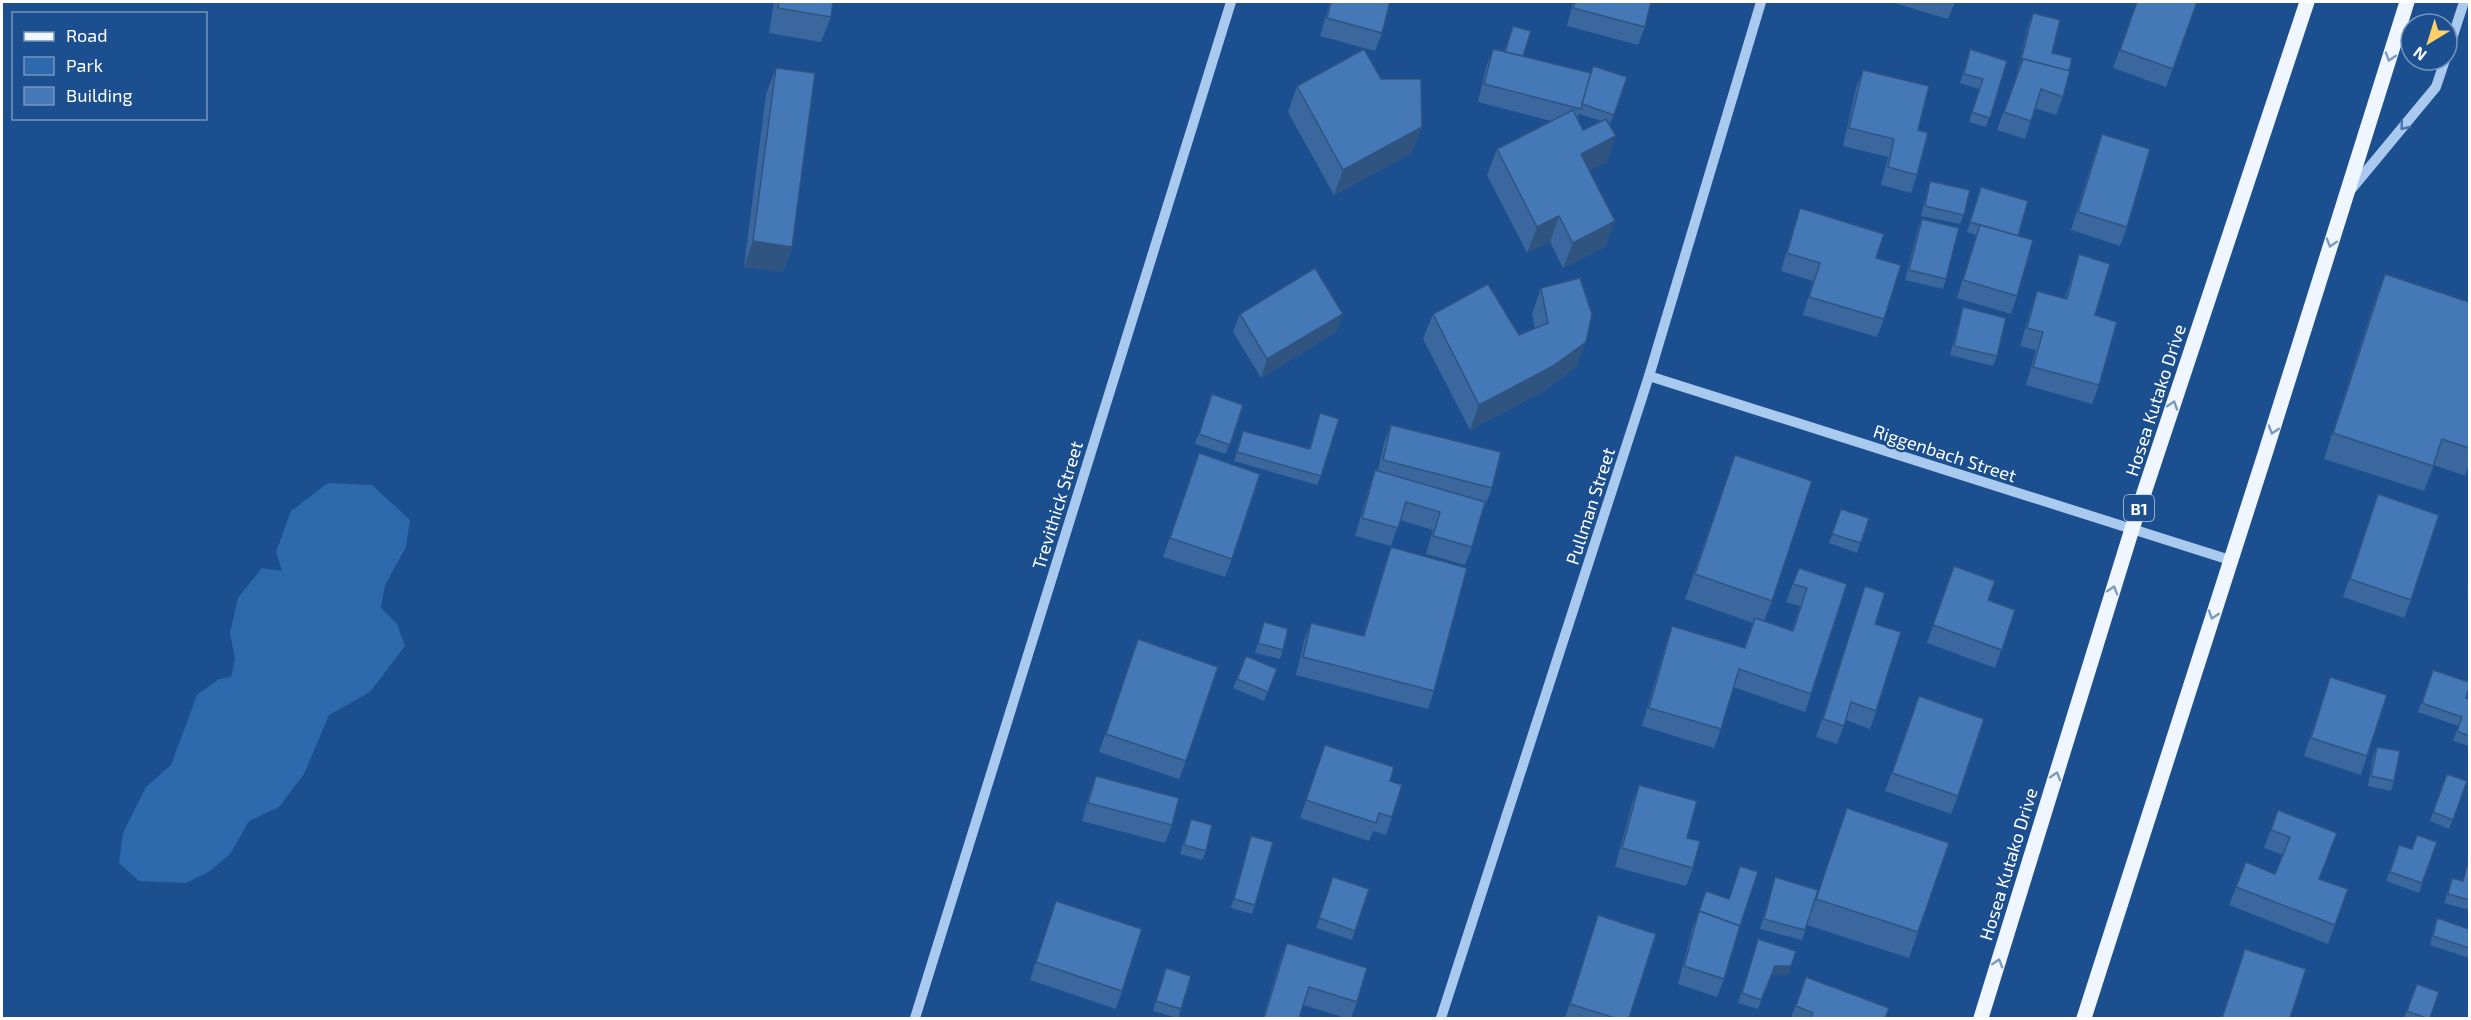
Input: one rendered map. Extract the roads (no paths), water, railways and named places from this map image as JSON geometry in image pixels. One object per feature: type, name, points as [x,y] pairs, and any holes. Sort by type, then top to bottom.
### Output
[{"type":"main road","name":"Hosea Kutako Drive","points":[[1981,1018],[2132,529],[2307,2]]},
{"type":"main road","points":[[2084,1018],[2407,2]]},
{"type":"street","name":"Trevithick Street","points":[[915,1018],[1231,2]]},
{"type":"street","name":"Pullman Street","points":[[1441,1018],[1649,376],[1761,2]]},
{"type":"street","points":[[2459,17],[2464,2]]},
{"type":"street","points":[[2346,196],[2436,87],[2441,72]]},
{"type":"street","name":"Riggenbach Street","points":[[1649,376],[2230,560]]}]
